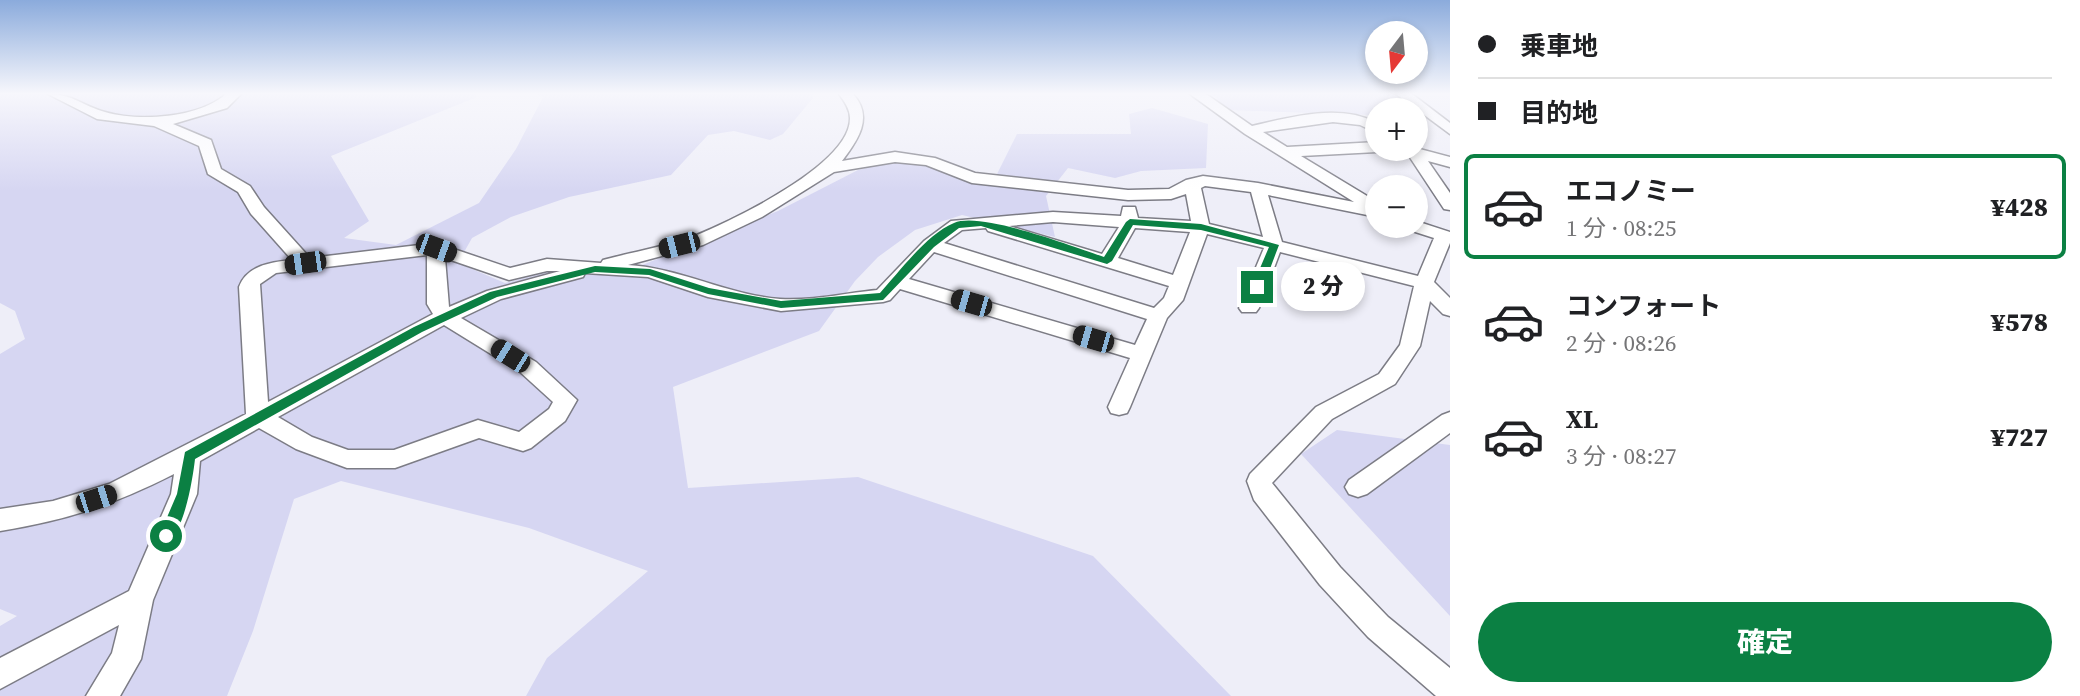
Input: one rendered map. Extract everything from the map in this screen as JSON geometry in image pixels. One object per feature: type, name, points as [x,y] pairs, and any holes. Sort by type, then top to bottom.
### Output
[{"type":"street","points":[[170,126],[206,143],[215,171],[220,177],[244,189],[257,210],[305,263]]},
{"type":"street","points":[[0,520],[53,512],[117,492],[189,456],[398,340],[494,295],[697,241],[756,213],[829,168],[849,142],[855,126]]},
{"type":"street","points":[[1244,126],[1365,202]]},
{"type":"street","points":[[1251,131],[1272,126]]},
{"type":"street","points":[[1286,152],[1365,148]]},
{"type":"street","points":[[1428,156],[1450,162]]},
{"type":"street","points":[[829,168],[895,157],[929,161],[972,178],[1128,195],[1171,194],[1203,181],[1365,208]]},
{"type":"street","points":[[1417,161],[1450,205]]},
{"type":"street","points":[[1433,180],[1450,184]]},
{"type":"street","points":[[1119,407],[1158,316],[1173,300],[1201,227],[1192,184]]},
{"type":"street","points":[[1249,308],[1275,245],[1258,188]]},
{"type":"street","points":[[1107,261],[1130,222],[1128,195]]},
{"type":"street","points":[[258,416],[251,281],[271,268],[436,248],[509,274],[547,265],[650,272],[708,291],[781,305],[883,296],[930,245],[957,225],[1053,217],[1201,227],[1425,278],[1450,292]]},
{"type":"street","points":[[982,223],[1179,283]]},
{"type":"street","points":[[1437,236],[1410,346],[1387,379],[1324,413],[1259,481],[1264,493],[1346,593],[1378,628],[1450,690],[1442,696]]},
{"type":"street","points":[[930,245],[1158,316]]},
{"type":"street","points":[[258,416],[303,443],[347,459],[395,459],[478,429],[523,442],[557,415],[566,400],[528,367],[446,317],[437,304],[436,248]]},
{"type":"street","points":[[1425,278],[1450,310]]},
{"type":"street","points":[[898,282],[1142,354]]},
{"type":"street","points":[[1358,487],[1450,421]]},
{"type":"street","points":[[102,696],[126,659],[139,600],[184,494],[189,456]]},
{"type":"street","points":[[0,674],[139,600]]},
{"type":"shaded area","points":[[0,126],[404,126],[331,156],[369,221],[344,238],[396,245],[479,203],[516,149],[528,126],[789,126],[783,134],[770,140],[734,131],[708,135],[671,175],[569,197],[511,217],[472,238],[458,263],[505,283],[566,267],[617,275],[778,211],[858,170],[904,158],[996,176],[1017,134],[1131,134],[1130,126],[1208,126],[1206,168],[1141,171],[1115,178],[1068,168],[1046,196],[1055,237],[962,215],[915,230],[878,257],[855,281],[819,331],[673,387],[688,488],[858,477],[1093,556],[1231,696],[526,696],[547,658],[648,571],[529,528],[341,481],[294,499],[253,631],[227,696],[0,696],[0,626],[17,616],[0,609],[0,354],[25,339],[15,311],[0,303]]},
{"type":"shaded area","points":[[1337,430],[1450,445],[1450,616],[1301,454]]},
{"type":"route","points":[[166,536],[184,494],[189,456],[418,329],[494,295],[595,269],[650,272],[708,291],[781,305],[883,296],[930,245],[957,225],[982,223],[1107,261],[1130,222],[1201,227],[1275,245],[1257,287]]}]
